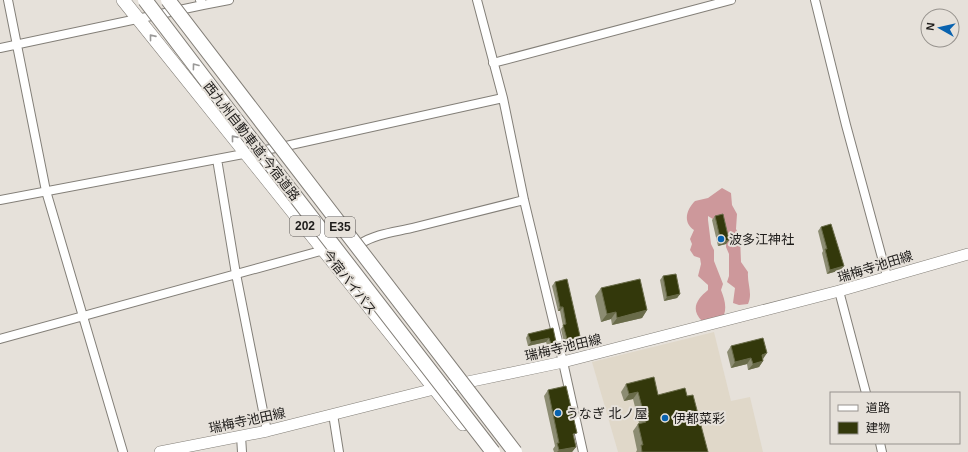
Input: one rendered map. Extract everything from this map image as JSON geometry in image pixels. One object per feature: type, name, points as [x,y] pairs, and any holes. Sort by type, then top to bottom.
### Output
[{"type":"highway","name":"今宿バイパス","points":[[123,0],[486,452]]},
{"type":"highway","name":"西九州自動車道;今宿道路","points":[[145,0],[493,452]]},
{"type":"highway","name":"西九州自動車道;今宿道路","points":[[168,0],[515,452]]},
{"type":"highway","name":"202","points":[[179,5],[360,244],[522,452]]},
{"type":"main road","name":"瑞梅寺池田線","points":[[160,452],[267,431],[434,389],[564,362],[840,291],[887,276],[968,254]]},
{"type":"street","points":[[8,0],[46,191],[123,452]]},
{"type":"street","points":[[0,48],[139,20],[179,5],[229,0]]},
{"type":"street","points":[[477,0],[503,98],[524,200],[564,362],[584,452]]},
{"type":"street","points":[[493,63],[731,0]]},
{"type":"street","points":[[815,0],[846,125],[887,276]]},
{"type":"street","points":[[0,200],[247,154],[503,98]]},
{"type":"street","points":[[216,159],[236,274],[267,431]]},
{"type":"street","points":[[360,244],[377,235],[524,200]]},
{"type":"street","points":[[0,339],[324,250]]},
{"type":"street","points":[[840,291],[866,392]]},
{"type":"street","points":[[333,414],[339,452]]},
{"type":"street","points":[[241,436],[242,452]]},
{"type":"shaded area","points":[[722,188],[731,193],[732,205],[737,214],[736,229],[740,237],[741,262],[748,272],[750,296],[748,304],[739,305],[733,303],[735,288],[727,282],[729,276],[729,254],[726,247],[726,234],[716,221],[708,216],[711,244],[714,250],[714,261],[723,284],[721,290],[725,308],[724,315],[702,321],[696,312],[696,304],[708,290],[708,285],[698,276],[701,264],[700,258],[694,256],[690,250],[692,244],[690,239],[694,230],[688,223],[687,216],[695,201],[708,198]]},
{"type":"shaded area","name":"伊都菜彩","points":[[714,332],[731,401],[750,397],[763,452],[618,452],[592,362]]},
{"type":"building","points":[[723,214],[729,240],[721,242],[715,216]]},
{"type":"building","points":[[831,224],[844,266],[830,270],[825,249],[827,249],[821,227]]},
{"type":"building","points":[[676,274],[680,294],[667,297],[663,276]]},
{"type":"building","points":[[567,279],[582,345],[571,347],[563,325],[566,324],[563,307],[560,307],[555,282]]},
{"type":"building","points":[[640,279],[647,310],[617,318],[616,312],[607,314],[601,288]]},
{"type":"building","points":[[553,328],[556,342],[551,344],[549,338],[531,342],[528,334]]},
{"type":"building","points":[[763,338],[767,353],[762,355],[763,361],[753,364],[751,358],[735,362],[731,346]]},
{"type":"building","name":"伊都菜彩","points":[[654,377],[658,395],[685,388],[687,396],[693,395],[708,452],[642,452],[641,445],[643,445],[638,424],[646,422],[638,392],[629,394],[626,384]]},
{"type":"building","points":[[566,386],[577,433],[573,434],[576,447],[559,450],[557,443],[559,443],[548,390]]},
{"type":"place","name":"波多江神社","points":[[721,239]]},
{"type":"place","name":"うなぎ 北ノ屋","points":[[558,413]]},
{"type":"place","name":"伊都菜彩","points":[[665,418]]}]
